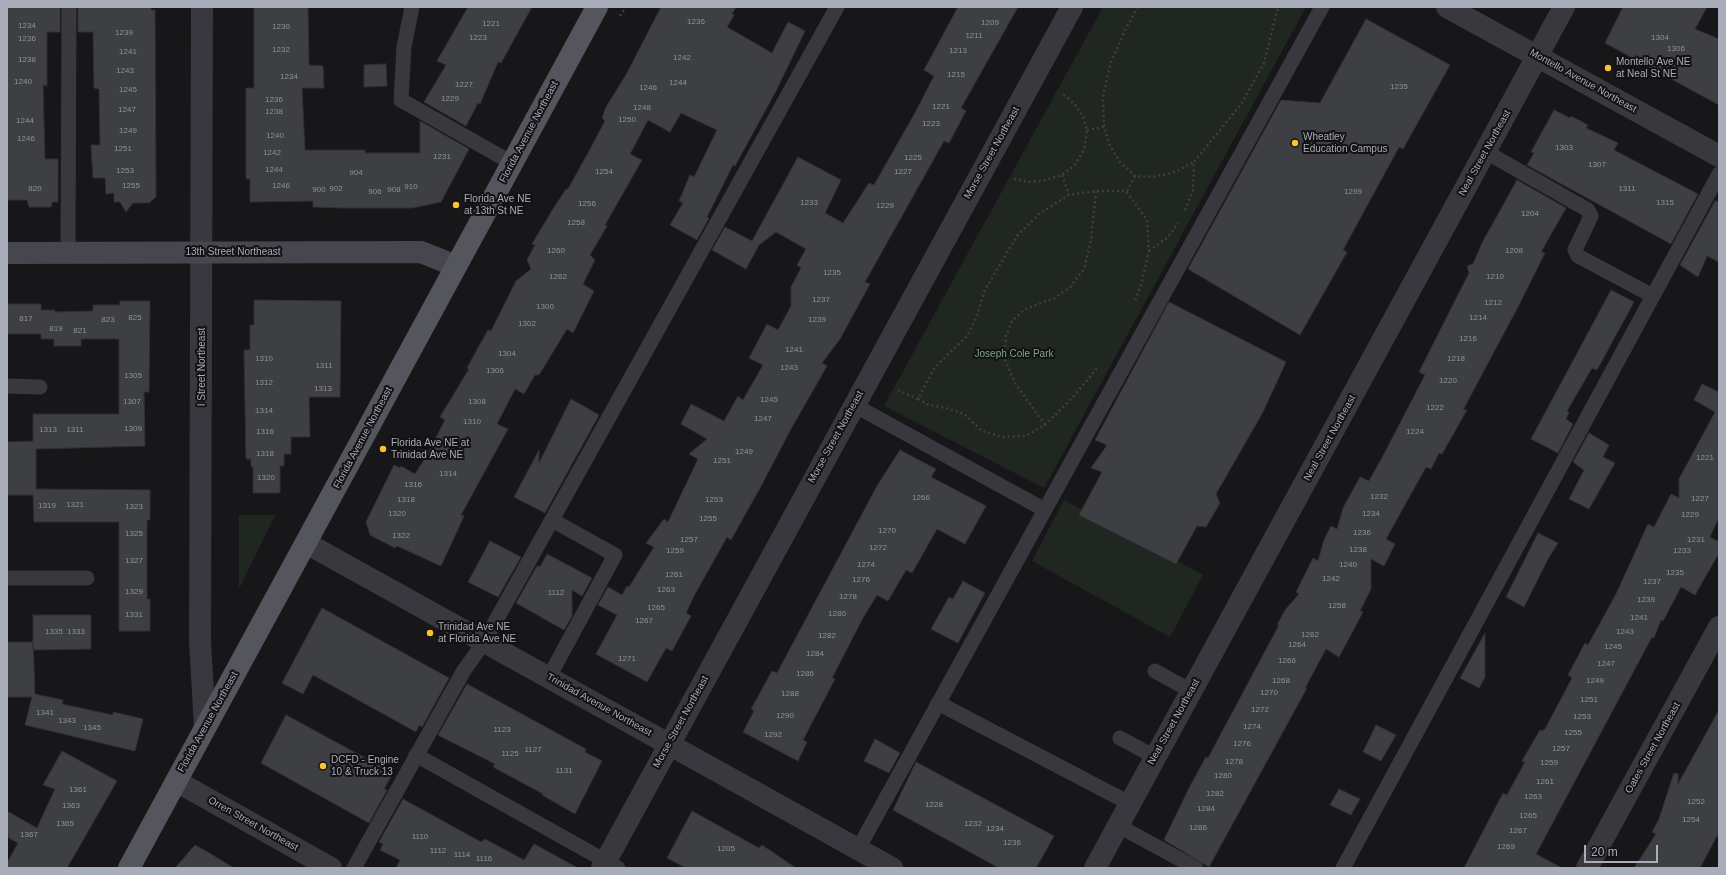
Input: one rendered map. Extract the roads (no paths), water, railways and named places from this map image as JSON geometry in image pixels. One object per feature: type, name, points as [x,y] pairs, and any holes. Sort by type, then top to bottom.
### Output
[{"type":"main road","name":"Florida Avenue Northeast","points":[[128,868],[597,7]]},
{"type":"street","name":"I Street Northeast","points":[[202,7],[200,641],[205,728]]},
{"type":"street","name":"Morse Street Northeast","points":[[609,866],[669,744],[1072,7]]},
{"type":"street","name":"Montello Avenue Northeast","points":[[1447,7],[1719,156]]},
{"type":"street","name":"Neal Street Northeast","points":[[1095,868],[1117,825],[1564,7]]},
{"type":"street","name":"13th Street Northeast","points":[[7,253],[421,252],[456,266]]},
{"type":"street","name":"Trinidad Avenue Northeast","points":[[306,543],[892,868]]},
{"type":"street","name":"Oates Street Northeast","points":[[1587,868],[1719,627]]},
{"type":"street","name":"Orren Street Northeast","points":[[176,781],[331,868]]},
{"type":"lane","points":[[68,253],[69,7]]},
{"type":"lane","points":[[412,7],[404,47],[401,100],[512,163]]},
{"type":"lane","points":[[354,868],[463,672],[484,642],[837,7]]},
{"type":"lane","points":[[858,849],[1322,7]]},
{"type":"lane","points":[[1486,152],[1588,210],[1591,216],[1576,250],[1578,256],[1653,296]]},
{"type":"lane","points":[[1343,868],[1719,174]]},
{"type":"lane","points":[[7,386],[40,387]]},
{"type":"lane","points":[[854,406],[1045,510]]},
{"type":"lane","points":[[549,677],[615,555],[552,520]]},
{"type":"lane","points":[[7,578],[87,578]]},
{"type":"lane","points":[[1155,671],[1191,691]]},
{"type":"lane","points":[[938,703],[1129,803]]},
{"type":"lane","points":[[1120,738],[1155,757]]},
{"type":"lane","points":[[416,755],[609,866]]},
{"type":"lane","points":[[1117,825],[1196,868]]},
{"type":"place","name":"Montello Ave NE at Neal St NE","points":[[1608,68]]},
{"type":"place","name":"Wheatley Education Campus","points":[[1295,143]]},
{"type":"place","name":"Florida Ave NE at 13th St NE","points":[[456,205]]},
{"type":"place","name":"Florida Ave NE at Trinidad Ave NE","points":[[383,449]]},
{"type":"place","name":"Trinidad Ave NE at Florida Ave NE","points":[[430,633]]},
{"type":"place","name":"DCFD - Engine 10 & Truck 13","points":[[323,766]]},
{"type":"park label","name":"Joseph Cole Park","points":[[1014,354]]}]
